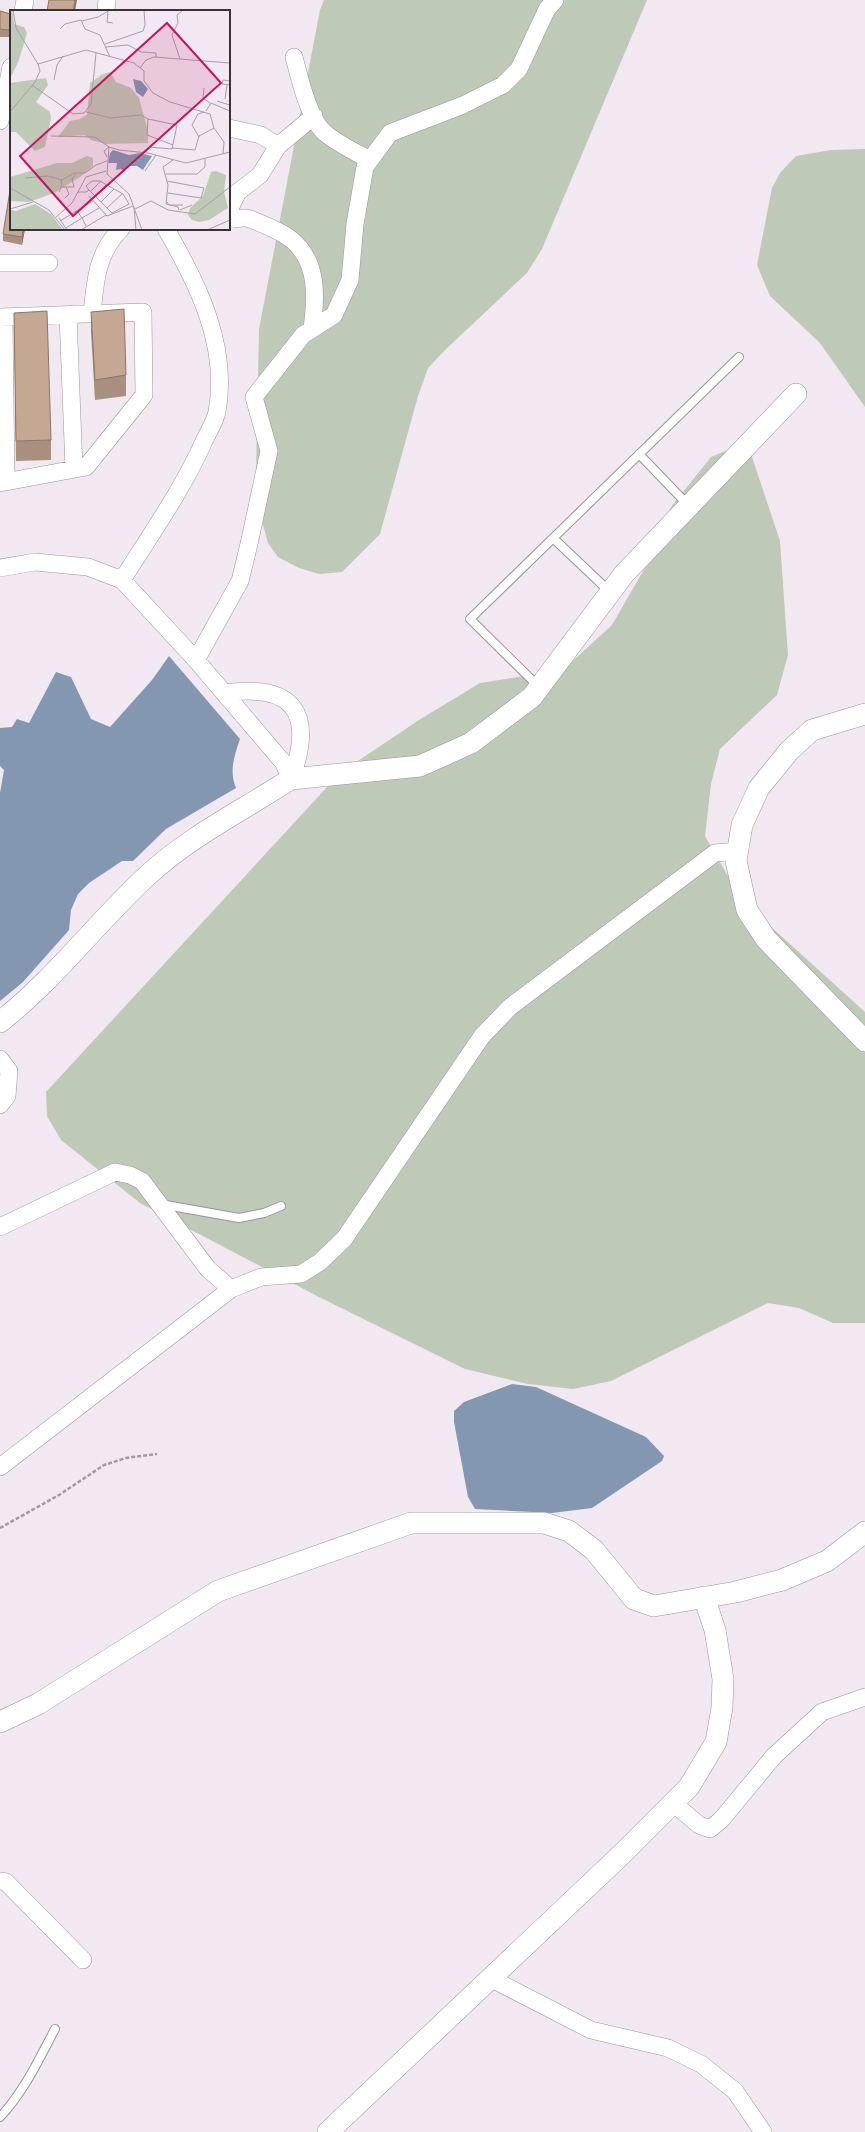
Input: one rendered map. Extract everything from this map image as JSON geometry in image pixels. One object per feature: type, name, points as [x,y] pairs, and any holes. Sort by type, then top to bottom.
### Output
[{"type":"street","points":[[23,10],[25,0]]},
{"type":"street","points":[[106,10],[107,0]]},
{"type":"street","points":[[196,660],[240,581],[249,544],[269,451],[254,397],[303,335],[334,315],[350,280],[355,224],[365,167],[390,133],[463,106],[503,85],[519,69],[547,9],[555,0]]},
{"type":"street","points":[[294,57],[301,86],[314,116],[323,132],[370,160]]},
{"type":"street","points":[[0,64],[10,67]]},
{"type":"street","points":[[0,121],[10,72]]},
{"type":"street","points":[[230,208],[238,192],[260,174],[278,146],[314,116]]},
{"type":"street","points":[[230,128],[261,135],[278,146]]},
{"type":"street","points":[[230,218],[232,219],[248,218],[267,227],[292,240],[304,255],[313,273],[316,297],[312,329]]},
{"type":"street","points":[[92,314],[96,272],[105,248],[120,230]]},
{"type":"street","points":[[122,580],[195,462],[217,413],[220,373],[214,331],[186,263],[167,230]]},
{"type":"street","points":[[0,263],[49,263]]},
{"type":"street","points":[[143,312],[144,395],[86,467],[3,482],[2,317],[68,315],[143,312]]},
{"type":"street","points":[[68,315],[74,469]]},
{"type":"street","points":[[0,1022],[20,1007],[148,875],[193,839],[291,779],[420,766],[472,743],[532,698],[624,574],[796,394]]},
{"type":"street","points":[[0,568],[36,562],[88,567],[122,580],[196,660],[283,762],[291,779]]},
{"type":"street","points":[[224,693],[242,691],[274,694],[287,701],[298,713],[302,729],[299,758],[291,779]]},
{"type":"street","points":[[865,714],[812,730],[789,751],[759,788],[742,825],[736,860],[747,910],[766,939],[865,1041]]},
{"type":"street","points":[[0,1468],[231,1289],[261,1278],[301,1274],[320,1262],[344,1239],[482,1036],[510,1007],[715,853],[738,851]]},
{"type":"street","points":[[0,1059],[9,1071],[9,1086],[7,1096],[0,1105]]},
{"type":"street","points":[[0,1227],[114,1172],[130,1175],[142,1182],[208,1269],[231,1289]]},
{"type":"street","points":[[0,1722],[38,1704],[218,1591],[411,1523],[544,1523],[570,1531],[594,1550],[634,1599],[654,1606],[736,1592],[782,1580],[827,1561],[865,1532]]},
{"type":"street","points":[[328,2132],[622,1854],[689,1786],[716,1742],[722,1708],[723,1678],[715,1630],[704,1597]]},
{"type":"street","points":[[673,1803],[698,1825],[710,1829],[721,1820],[774,1756],[822,1712],[865,1697]]},
{"type":"street","points":[[0,1881],[6,1882],[83,1960]]},
{"type":"street","points":[[490,1978],[591,2030],[668,2048],[701,2064],[735,2091],[764,2132]]},
{"type":"lane","points":[[540,688],[470,619],[739,357]]},
{"type":"lane","points":[[639,454],[690,506]]},
{"type":"lane","points":[[553,538],[611,593]]},
{"type":"lane","points":[[159,1204],[239,1218],[264,1213],[280,1206]]},
{"type":"lane","points":[[0,2117],[10,2106],[25,2084],[55,2029]]},
{"type":"path","points":[[0,1528],[59,1495],[104,1465],[126,1458],[157,1454]]},
{"type":"green space","points":[[324,0],[647,0],[542,249],[527,273],[445,350],[428,368],[418,396],[380,534],[342,572],[319,574],[299,568],[278,557],[268,543],[259,510],[256,474],[259,329],[320,10]]},
{"type":"green space","points":[[865,149],[865,407],[820,343],[770,296],[757,265],[772,188],[780,173],[796,156],[831,150]]},
{"type":"green space","points":[[739,445],[751,454],[780,541],[788,655],[777,695],[720,749],[711,784],[705,836],[733,885],[769,925],[865,1012],[865,1323],[833,1323],[799,1308],[768,1303],[611,1381],[573,1389],[528,1384],[465,1369],[319,1297],[140,1203],[61,1140],[47,1116],[46,1092],[340,773],[419,720],[480,683],[563,670],[612,625],[646,566],[671,507],[711,457]]},
{"type":"water","points":[[169,656],[240,739],[234,758],[233,770],[236,788],[166,829],[133,861],[122,861],[89,883],[78,894],[71,910],[69,930],[23,982],[0,1001],[0,793],[4,770],[0,766],[0,728],[12,727],[17,719],[29,723],[56,672],[71,677],[91,719],[110,727],[152,680]]},
{"type":"water","points":[[512,1384],[536,1387],[646,1437],[664,1456],[662,1461],[592,1508],[552,1513],[475,1509],[468,1497],[454,1422],[454,1411],[464,1402]]},
{"type":"building","points":[[49,0],[75,0],[73,10],[47,10]]},
{"type":"building","points":[[0,11],[10,14],[9,30],[0,29]]},
{"type":"building","points":[[10,190],[10,230],[23,230],[22,237],[3,234]]},
{"type":"building","points":[[124,309],[126,375],[95,380],[91,312]]},
{"type":"building","points":[[47,311],[51,440],[16,441],[14,313]]}]
